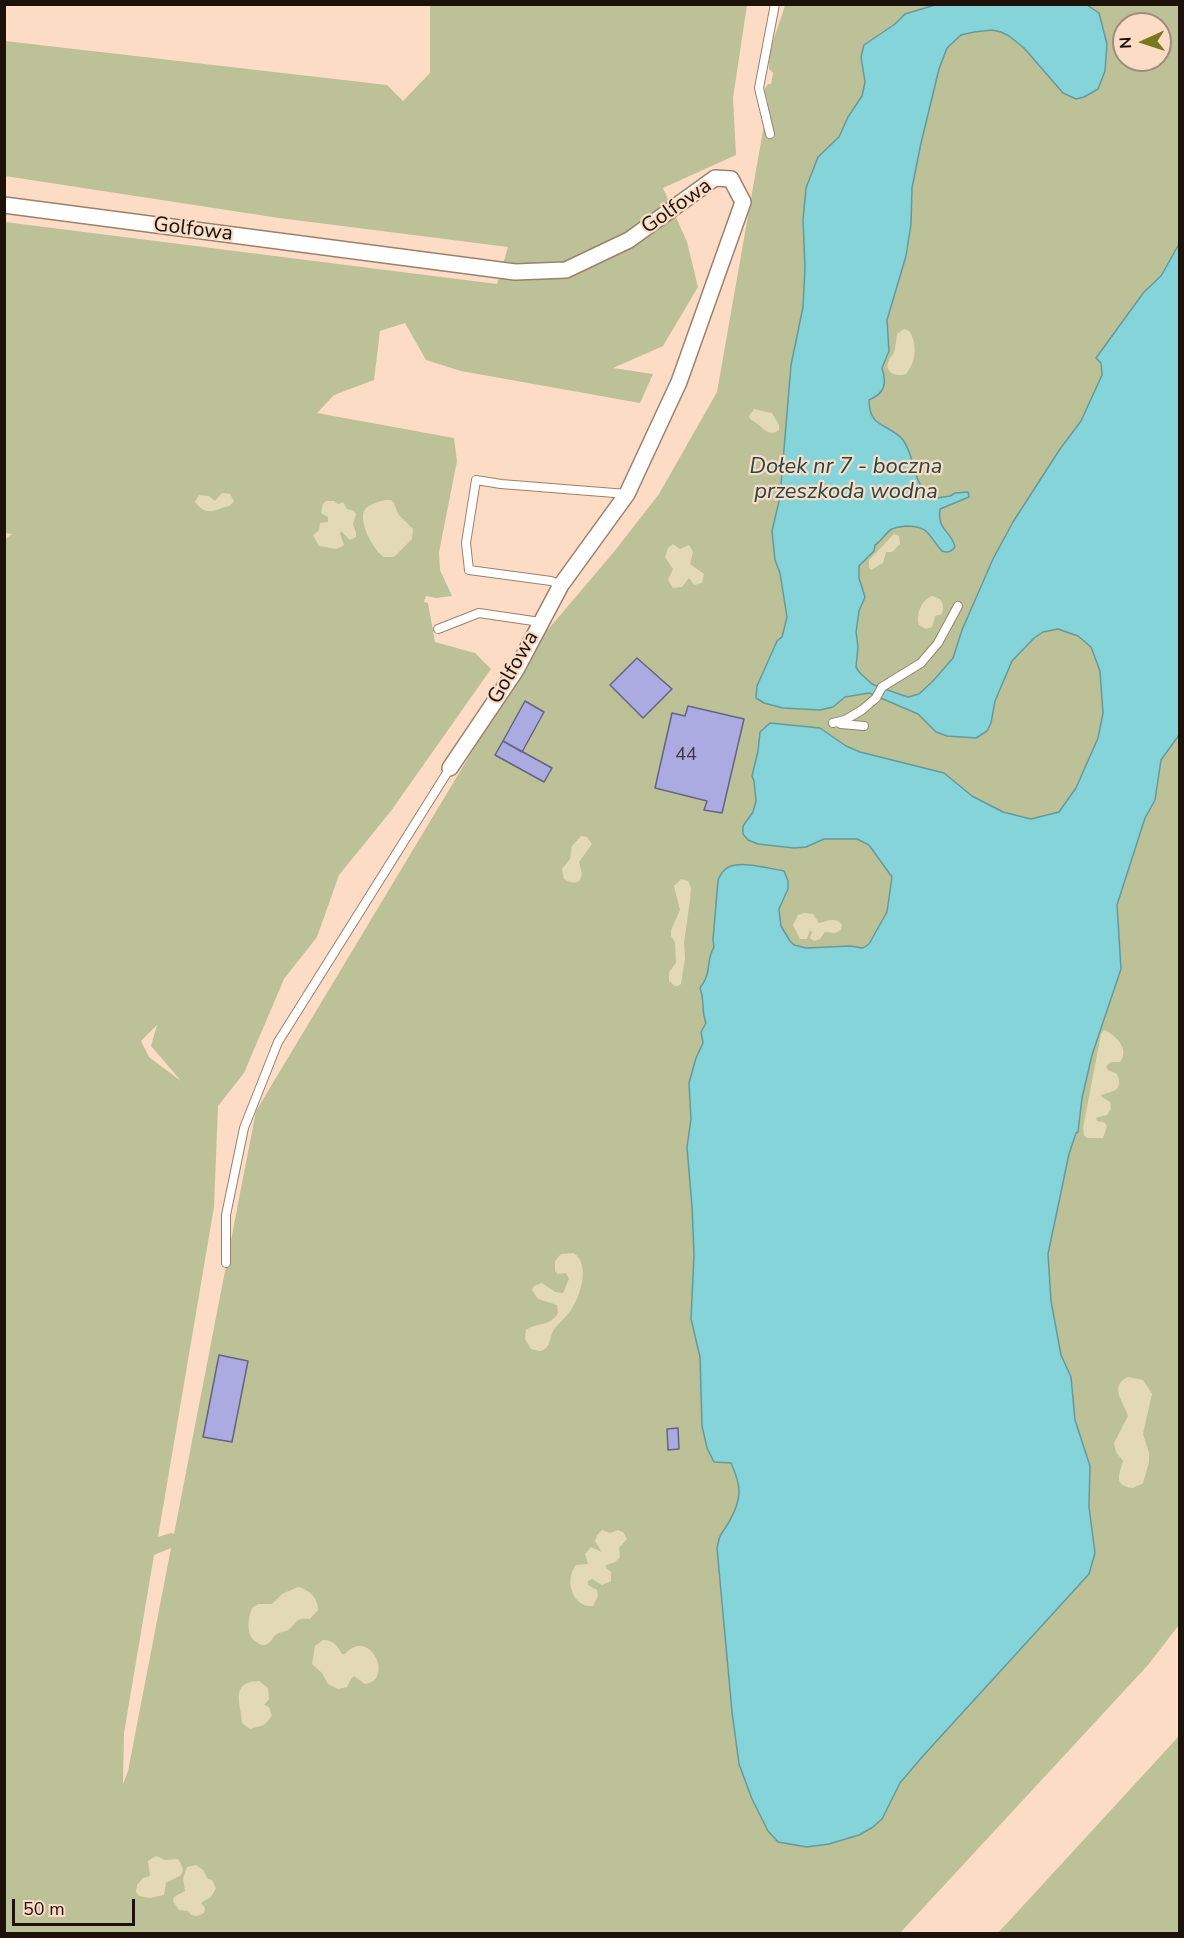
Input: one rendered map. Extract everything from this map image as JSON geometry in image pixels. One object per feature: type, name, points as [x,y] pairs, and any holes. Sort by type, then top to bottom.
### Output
[{"type":"street","name":"Golfowa","points":[[4,205],[515,272],[566,270],[629,240],[715,178],[731,179],[743,202],[679,382],[627,494],[561,585],[516,670],[450,768]]},
{"type":"lane","points":[[770,134],[759,88],[776,4]]},
{"type":"lane","points":[[561,585],[551,581],[469,570],[466,543],[476,480],[627,494]]},
{"type":"lane","points":[[864,726],[833,723],[845,720],[862,710],[876,698],[882,687],[921,663],[938,643],[958,606]]},
{"type":"lane","points":[[438,629],[480,613],[540,622]]},
{"type":"lane","points":[[226,1263],[226,1215],[244,1128],[278,1042],[450,768]]},
{"type":"green space","points":[[430,5],[747,5],[733,98],[736,155],[663,188],[687,242],[698,287],[663,346],[613,368],[653,374],[640,403],[461,371],[426,360],[405,323],[380,331],[374,380],[334,395],[317,413],[454,438],[457,461],[439,552],[440,570],[452,596],[436,598],[426,596],[424,602],[428,603],[435,642],[475,653],[491,669],[391,811],[339,875],[317,937],[284,979],[244,1073],[218,1106],[214,1207],[158,1537],[174,1534],[256,1111],[539,640],[613,553],[659,494],[717,392],[768,102],[764,90],[768,84],[771,84],[773,73],[769,69],[770,52],[785,5],[1179,5],[1179,1625],[1148,1665],[900,1933],[5,1933],[4,540],[12,534],[5,533],[5,222],[497,284],[508,247],[279,218],[5,176],[5,41],[387,85],[403,101],[430,73]],"holes":[[[157,1025],[151,1046],[181,1081],[149,1057],[141,1041]],[[171,1548],[128,1771],[123,1784],[124,1733],[154,1555]]]},
{"type":"green space","points":[[1179,1736],[1179,1933],[998,1933]]},
{"type":"sand","points":[[904,329],[912,336],[915,353],[906,374],[899,375],[889,371],[888,364],[894,352],[897,334]]},
{"type":"sand","points":[[754,409],[772,413],[779,425],[779,430],[767,432],[750,419],[749,416]]},
{"type":"sand","points":[[222,493],[230,494],[234,501],[214,511],[207,511],[195,502],[199,495],[209,496],[215,501]]},
{"type":"sand","points":[[391,500],[394,503],[398,514],[413,529],[412,539],[394,557],[384,557],[380,554],[365,530],[364,511],[373,504]]},
{"type":"sand","points":[[326,501],[334,501],[338,504],[343,502],[347,509],[356,514],[353,524],[356,537],[350,540],[341,531],[344,545],[337,549],[319,546],[313,535],[319,530],[320,523],[328,522],[328,517],[321,513]]},
{"type":"sand","points":[[894,534],[899,536],[900,544],[892,552],[886,552],[883,563],[871,570],[869,560]]},
{"type":"sand","points":[[673,544],[680,549],[689,545],[693,552],[690,564],[704,574],[702,583],[694,585],[689,578],[682,587],[673,588],[668,580],[673,569],[665,557],[668,548]]},
{"type":"sand","points":[[932,596],[940,599],[943,612],[935,616],[932,627],[926,629],[919,625],[919,612],[922,604]]},
{"type":"sand","points":[[581,836],[587,837],[592,844],[579,862],[582,874],[580,880],[572,882],[564,879],[562,869],[570,859],[572,846]]},
{"type":"sand","points":[[681,879],[688,881],[691,888],[681,984],[675,986],[669,981],[669,972],[676,963],[675,942],[671,936],[671,930],[680,910],[674,886]]},
{"type":"sand","points":[[813,914],[819,923],[837,921],[842,925],[841,930],[835,933],[825,932],[820,939],[814,941],[810,938],[812,932],[810,930],[807,939],[800,939],[793,925],[798,915]]},
{"type":"sand","points":[[1104,1030],[1113,1035],[1122,1047],[1123,1057],[1120,1062],[1111,1062],[1106,1066],[1108,1070],[1117,1074],[1119,1084],[1113,1091],[1101,1095],[1110,1102],[1111,1109],[1107,1115],[1096,1118],[1097,1121],[1104,1122],[1107,1126],[1103,1138],[1087,1138],[1083,1128],[1101,1034]]},
{"type":"sand","points":[[574,1253],[582,1265],[583,1273],[578,1297],[571,1310],[553,1330],[547,1347],[541,1351],[531,1349],[525,1339],[526,1330],[551,1320],[558,1313],[557,1305],[538,1299],[532,1290],[534,1286],[542,1283],[555,1292],[563,1293],[569,1279],[566,1273],[558,1274],[555,1271],[555,1261],[561,1254]]},
{"type":"sand","points":[[1128,1377],[1143,1380],[1152,1394],[1143,1434],[1149,1453],[1149,1462],[1143,1483],[1133,1488],[1126,1487],[1120,1482],[1119,1474],[1123,1461],[1116,1452],[1114,1443],[1128,1416],[1118,1390],[1122,1381]]},
{"type":"sand","points":[[602,1530],[610,1533],[618,1530],[623,1532],[627,1539],[619,1548],[620,1557],[615,1562],[606,1565],[611,1572],[611,1581],[602,1585],[592,1579],[588,1581],[588,1585],[597,1590],[598,1596],[593,1606],[586,1605],[575,1598],[572,1592],[572,1571],[576,1565],[588,1564],[585,1554],[591,1547],[602,1552],[595,1541]]},
{"type":"sand","points":[[298,1587],[312,1595],[317,1602],[318,1610],[310,1619],[300,1619],[286,1631],[275,1635],[267,1644],[261,1645],[254,1640],[249,1632],[249,1617],[252,1608],[258,1604],[272,1604],[282,1594]]},
{"type":"sand","points":[[323,1640],[334,1644],[342,1654],[354,1647],[363,1646],[370,1650],[376,1657],[378,1665],[378,1674],[374,1680],[365,1684],[354,1676],[347,1687],[338,1689],[328,1684],[322,1673],[312,1664],[315,1646]]},
{"type":"sand","points":[[259,1681],[268,1688],[269,1699],[264,1705],[269,1707],[272,1716],[264,1725],[250,1729],[242,1723],[240,1690],[249,1682]]},
{"type":"sand","points":[[156,1856],[165,1860],[178,1859],[183,1869],[182,1873],[166,1883],[164,1895],[150,1898],[139,1896],[136,1892],[137,1885],[143,1878],[150,1876],[148,1861]]},
{"type":"sand","points":[[196,1865],[203,1870],[208,1879],[212,1880],[216,1888],[211,1897],[201,1903],[205,1908],[204,1913],[197,1916],[191,1915],[188,1911],[179,1910],[173,1901],[174,1897],[185,1891],[183,1879],[187,1867]]},
{"type":"water","name":"Dołek nr 7 - boczna przeszkoda wodna","points":[[935,5],[1087,5],[1099,13],[1107,44],[1105,71],[1098,89],[1076,99],[1063,93],[1024,48],[1001,32],[992,30],[961,35],[947,48],[939,69],[921,143],[912,188],[911,224],[906,256],[887,320],[889,351],[882,368],[884,383],[881,391],[869,400],[872,416],[876,421],[903,440],[911,456],[918,480],[928,493],[937,498],[968,492],[969,497],[940,509],[942,526],[951,537],[955,547],[951,551],[942,551],[928,533],[920,528],[899,527],[887,533],[859,566],[859,578],[865,597],[859,611],[856,632],[858,647],[856,667],[872,684],[908,697],[919,694],[953,658],[962,630],[993,559],[1013,522],[1081,421],[1102,375],[1101,363],[1096,358],[1144,292],[1161,276],[1179,244],[1179,735],[1161,760],[1155,800],[1145,818],[1117,905],[1121,969],[1092,1055],[1082,1098],[1078,1132],[1069,1154],[1048,1254],[1051,1301],[1061,1355],[1071,1377],[1075,1420],[1090,1466],[1089,1507],[1095,1553],[1089,1574],[900,1783],[882,1819],[859,1835],[829,1844],[807,1847],[778,1842],[768,1831],[752,1799],[739,1764],[717,1548],[720,1536],[736,1506],[739,1486],[731,1463],[714,1462],[707,1448],[702,1426],[700,1357],[691,1319],[694,1254],[687,1147],[691,1119],[689,1083],[703,1043],[701,1032],[706,1023],[700,988],[708,972],[714,947],[718,880],[725,870],[736,865],[784,871],[788,889],[779,909],[781,926],[794,945],[806,948],[850,946],[863,948],[869,944],[887,912],[892,877],[869,845],[857,839],[824,839],[806,847],[794,848],[758,844],[748,840],[743,834],[743,826],[753,812],[756,801],[752,776],[760,732],[770,723],[820,728],[846,746],[860,752],[944,773],[972,796],[1003,812],[1031,819],[1059,812],[1076,788],[1098,738],[1103,713],[1100,671],[1091,647],[1078,636],[1058,629],[1043,632],[1034,638],[1012,661],[995,701],[991,723],[987,731],[976,738],[947,736],[936,732],[918,714],[869,693],[845,697],[833,707],[820,710],[783,708],[764,703],[756,698],[757,686],[777,641],[782,637],[787,617],[780,573],[775,560],[772,531],[780,497],[791,365],[803,307],[805,267],[803,220],[806,188],[818,157],[839,137],[848,117],[862,96],[865,82],[861,57],[864,45],[895,24],[905,14]]},
{"type":"building","points":[[637,658],[672,689],[643,718],[610,685]]},
{"type":"building","points":[[525,701],[544,712],[522,752],[503,741]]},
{"type":"building","points":[[688,706],[744,719],[722,813],[704,810],[707,801],[655,788],[672,713],[685,716]]},
{"type":"building","points":[[503,741],[552,768],[544,782],[495,755]]},
{"type":"building","points":[[219,1355],[248,1361],[232,1442],[203,1437]]},
{"type":"building","points":[[678,1428],[679,1449],[668,1450],[667,1429]]}]
